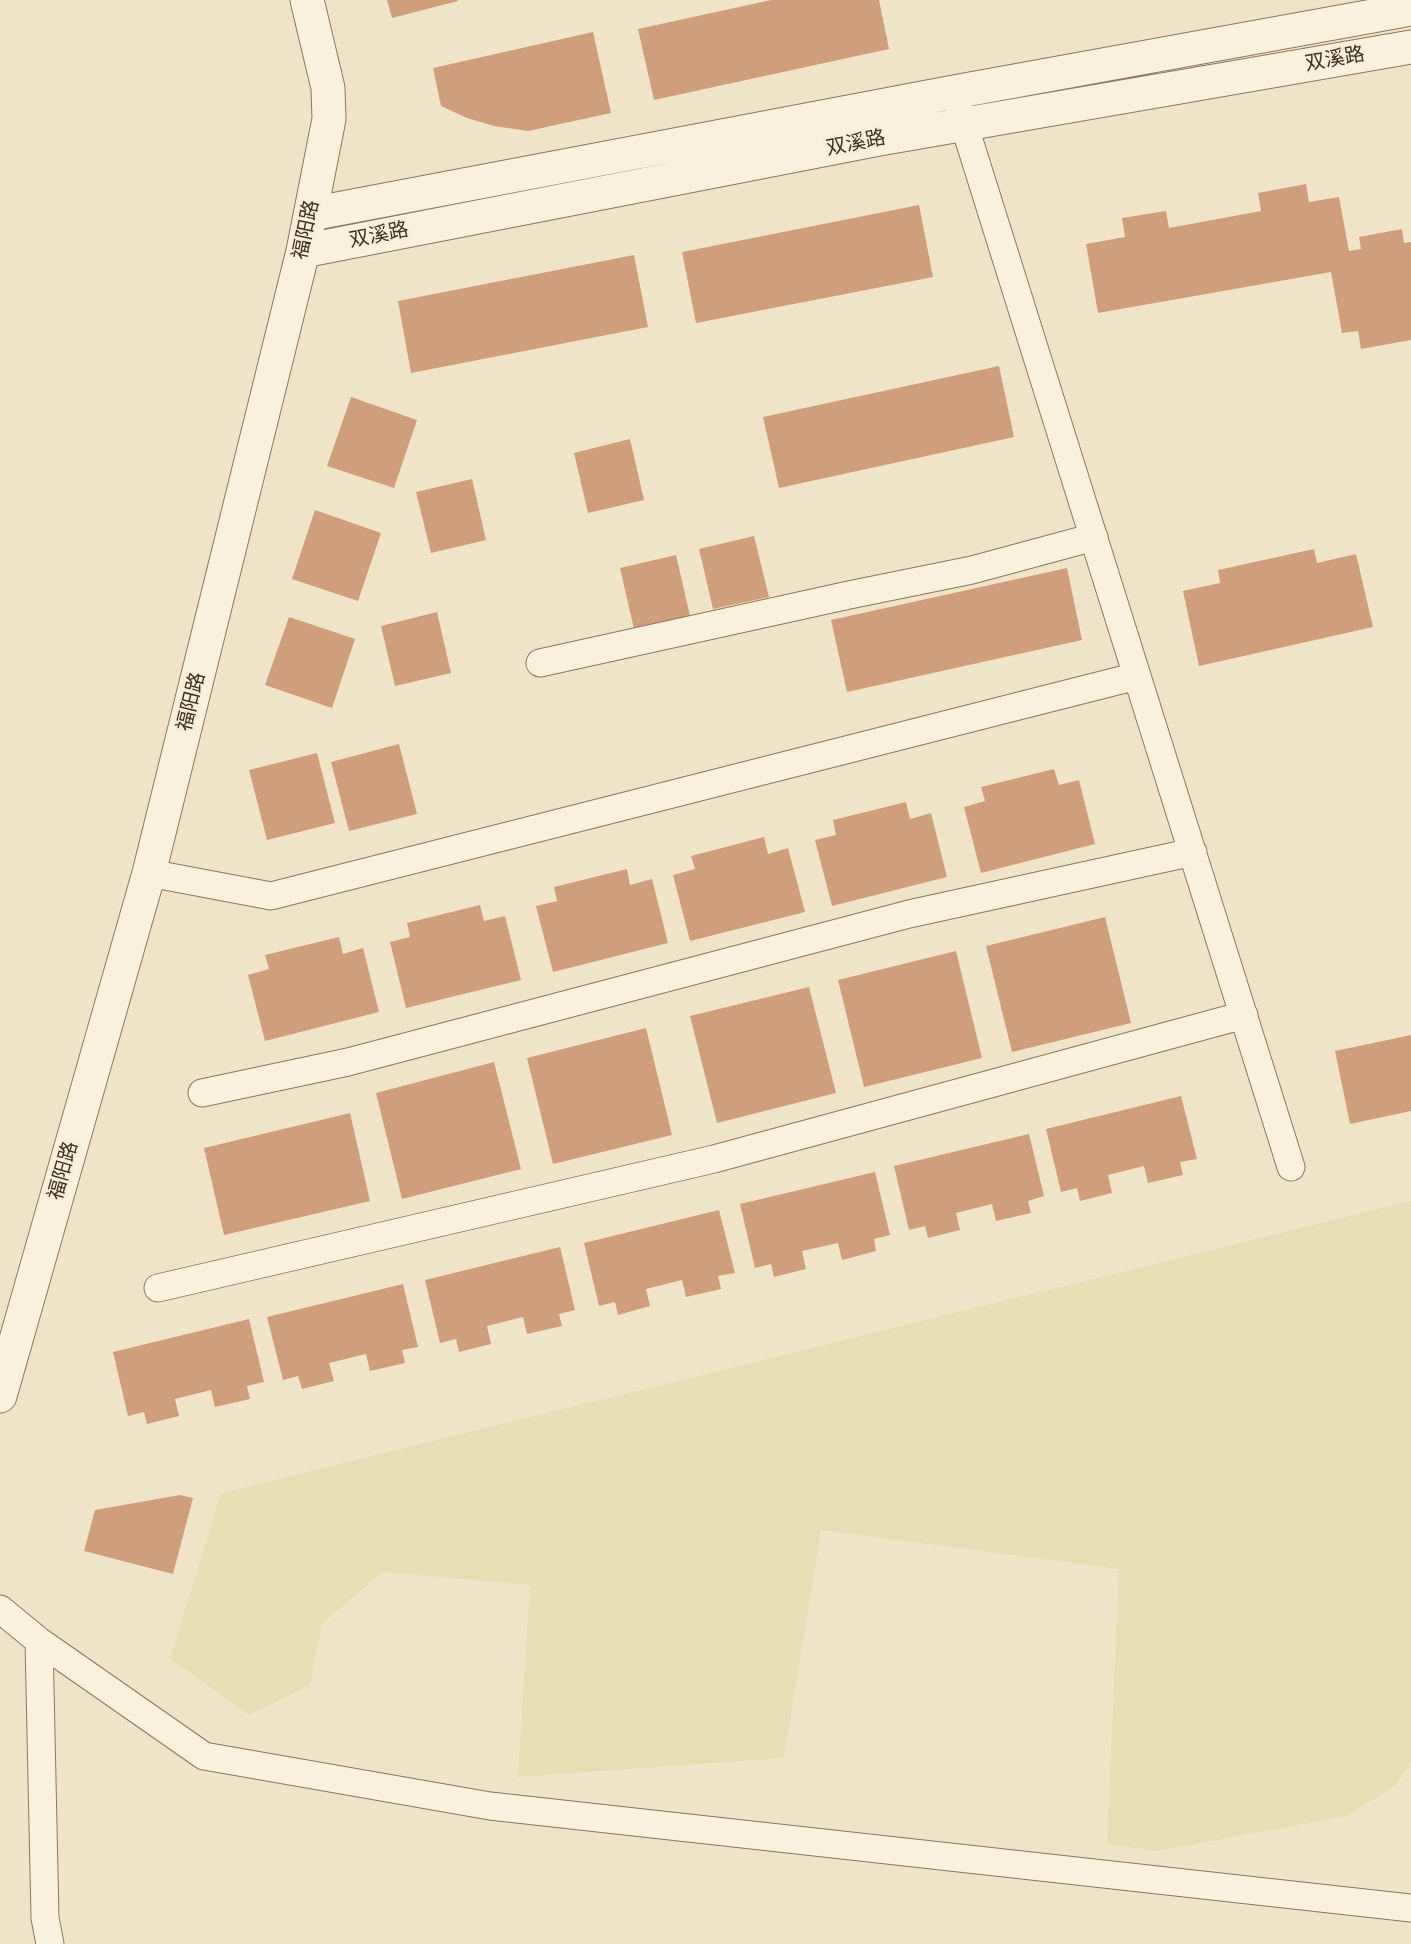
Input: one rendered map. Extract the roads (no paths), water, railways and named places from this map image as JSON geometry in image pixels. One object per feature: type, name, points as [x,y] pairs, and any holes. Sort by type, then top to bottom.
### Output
[{"type":"street","name":"福阳路","points":[[0,1396],[149,873],[303,251],[329,119],[328,88],[307,0]]},
{"type":"street","name":"双溪路","points":[[311,214],[954,92],[1411,9]]},
{"type":"street","name":"双溪路","points":[[303,251],[855,144],[1411,47]]},
{"type":"street","points":[[954,92],[1291,1167]]},
{"type":"street","points":[[540,663],[837,597],[972,570],[1094,537]]},
{"type":"street","points":[[149,873],[272,896],[1137,676]]},
{"type":"street","points":[[202,1093],[348,1062],[909,914],[1193,852]]},
{"type":"street","points":[[158,1288],[714,1159],[1244,1015]]},
{"type":"street","points":[[0,1609],[39,1641],[204,1756],[490,1806],[1411,1908]]},
{"type":"street","points":[[39,1641],[45,1918],[50,1944]]}]
